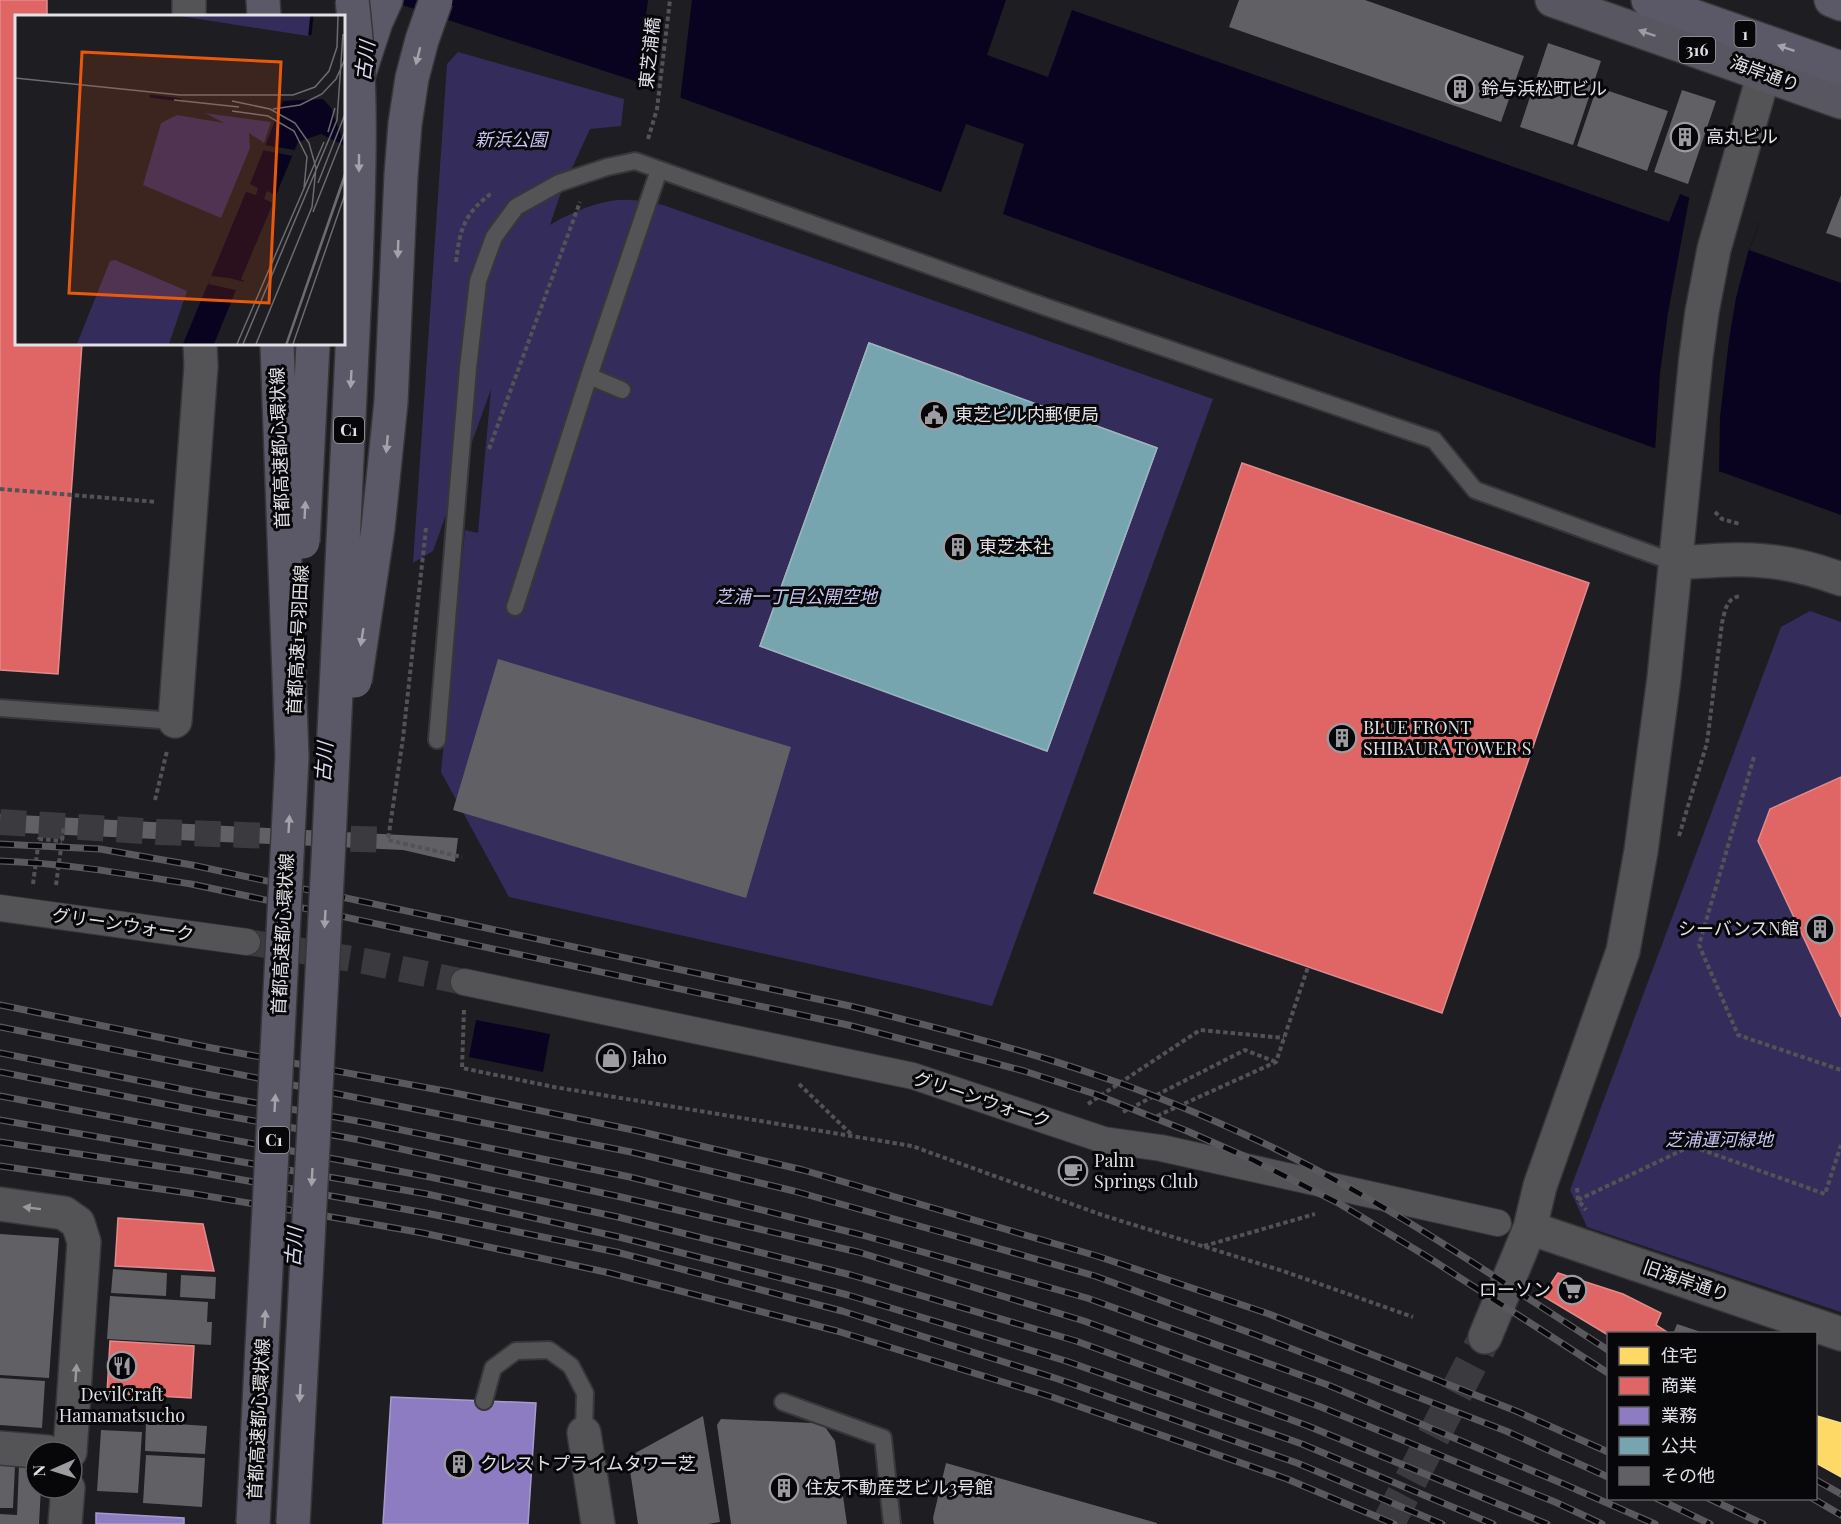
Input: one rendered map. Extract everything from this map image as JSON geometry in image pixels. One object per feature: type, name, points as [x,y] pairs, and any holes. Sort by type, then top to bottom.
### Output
[{"type":"highway","points":[[263,0],[264,15]]},
{"type":"highway","name":"C1","points":[[293,1524],[328,861],[359,191],[359,89],[352,0]]},
{"type":"highway","points":[[345,125],[365,55],[386,0]]},
{"type":"highway","points":[[328,861],[384,476],[391,402],[405,124],[417,59],[436,0]]},
{"type":"highway","name":"1","points":[[1648,0],[1841,68]]},
{"type":"highway","points":[[1831,0],[1841,4]]},
{"type":"highway","name":"首都高速都心環状線","points":[[253,1524],[292,757],[277,345]]},
{"type":"highway","name":"首都高速1号羽田線","points":[[292,757],[313,345]]},
{"type":"main road","name":"海岸通り","points":[[1552,0],[1841,102]]},
{"type":"street","points":[[1485,1337],[1530,1228],[1540,1185],[1623,951],[1641,851],[1664,678],[1702,312],[1714,249],[1764,74]]},
{"type":"street","points":[[175,721],[201,366],[200,345]]},
{"type":"street","points":[[1676,563],[1763,560],[1807,568],[1841,579]]},
{"type":"street","name":"グリーンウォーク","points":[[0,908],[247,942]]},
{"type":"street","name":"グリーンウォーク","points":[[464,982],[913,1076],[1093,1136],[1161,1148],[1497,1223]]},
{"type":"street","points":[[0,1204],[64,1213],[78,1223],[84,1242],[71,1440]]},
{"type":"street","name":"旧海岸通り","points":[[1530,1228],[1841,1334]]},
{"type":"street","points":[[584,1433],[598,1524]]},
{"type":"street","points":[[0,1448],[24,1450]]},
{"type":"street","points":[[65,1524],[67,1500]]},
{"type":"lane","points":[[437,740],[478,281],[494,237],[516,207],[559,183],[607,167],[635,161],[1434,440],[1475,490],[1676,563]]},
{"type":"lane","points":[[515,607],[589,376],[659,170]]},
{"type":"lane","points":[[589,376],[622,390]]},
{"type":"lane","points":[[0,708],[175,721]]},
{"type":"lane","points":[[484,1401],[492,1368],[516,1351],[549,1350],[571,1366],[585,1393],[584,1433]]},
{"type":"lane","points":[[783,1402],[883,1438],[892,1524]]},
{"type":"path","name":"東芝浦橋","points":[[657,109],[670,0]]},
{"type":"path","points":[[487,454],[581,198],[572,202]]},
{"type":"path","points":[[0,489],[43,491],[109,499],[191,503]]},
{"type":"path","points":[[1710,506],[1722,519],[1749,526]]},
{"type":"path","points":[[1676,847],[1707,743],[1722,623],[1726,608],[1730,600],[1736,596],[1748,597]]},
{"type":"path","points":[[420,634],[412,656],[388,840],[462,857]]},
{"type":"path","points":[[155,800],[175,721]]},
{"type":"path","points":[[1754,756],[1699,945],[1738,1035],[1841,1070]]},
{"type":"path","points":[[51,915],[64,826]]},
{"type":"path","points":[[34,878],[39,839],[62,841]]},
{"type":"path","points":[[1093,1136],[1276,1062],[1308,967]]},
{"type":"path","points":[[464,982],[462,1068],[554,1087],[912,1146],[1102,1215],[1283,1271],[1413,1317]]},
{"type":"path","points":[[1057,1124],[1200,1030],[1284,1038]]},
{"type":"path","points":[[759,1044],[852,1136]]},
{"type":"path","points":[[1093,1136],[1245,1050],[1276,1062]]},
{"type":"path","points":[[1578,1200],[1691,1146],[1825,1194],[1841,1145]]},
{"type":"path","points":[[1576,1179],[1578,1200],[1587,1211]]},
{"type":"path","points":[[1203,1246],[1324,1212]]},
{"type":"green space","name":"芝浦一丁目公開空地","points":[[458,52],[624,99],[621,126],[590,129],[561,192],[550,225],[578,211],[610,201],[634,200],[663,205],[1213,399],[992,1006],[509,897],[441,772],[465,530],[478,533],[491,389],[433,551],[413,563],[447,64]]},
{"type":"green space","name":"芝浦運河緑地","points":[[1810,611],[1841,622],[1841,1312],[1587,1227],[1570,1190],[1781,627]]},
{"type":"shaded area","points":[[387,0],[1006,0],[987,55],[1048,77],[1072,10],[1669,222],[1680,194],[1759,224],[1749,250],[1841,283],[1841,515],[1003,214],[1024,144],[966,124],[941,192],[629,79]]},
{"type":"shaded area","points":[[476,1020],[550,1034],[543,1072],[469,1057]]},
{"type":"pier","points":[[648,0],[692,0],[680,101],[637,85]]},
{"type":"pier","points":[[1690,194],[1743,215],[1759,224],[1748,252],[1736,298],[1729,340],[1720,417],[1719,472],[1655,451],[1660,373],[1668,313]]},
{"type":"building: 住宅","points":[[1817,1416],[1841,1423],[1841,1477],[1817,1464]]},
{"type":"building: 商業","points":[[0,0],[47,0],[47,15],[15,15],[15,345],[82,345],[58,674],[0,670]]},
{"type":"building: 商業","name":"東芝本社","points":[[869,343],[963,377],[947,422],[1042,457],[1058,412],[1157,448],[1047,751],[953,716],[968,674],[872,638],[856,681],[760,646]]},
{"type":"building: 商業","name":"BLUE FRONT SHIBAURA TOWER S","points":[[1242,463],[1589,583],[1442,1013],[1094,893]]},
{"type":"building: 商業","name":"シーバンスN館","points":[[1841,777],[1841,1017],[1758,841],[1770,809]]},
{"type":"building: 商業","points":[[118,1218],[203,1224],[214,1271],[115,1266]]},
{"type":"building: 商業","points":[[1558,1273],[1623,1294],[1661,1313],[1656,1325],[1667,1332],[1607,1332],[1607,1334],[1543,1296]]},
{"type":"building: 商業","points":[[110,1341],[194,1346],[191,1398],[107,1393]]},
{"type":"building: 業務","name":"クレストプライムタワー芝","points":[[391,1397],[536,1403],[528,1524],[383,1524]]},
{"type":"building: 業務","points":[[96,1513],[184,1518],[184,1524],[96,1524]]},
{"type":"building: 公共","name":"東芝本社","points":[[869,343],[1157,448],[1047,751],[760,646]]},
{"type":"building: その他","name":"鈴与浜松町ビル","points":[[1239,0],[1365,0],[1524,56],[1501,122],[1229,27]]},
{"type":"building: その他","points":[[1548,43],[1601,61],[1573,145],[1520,127]]},
{"type":"building: その他","points":[[1597,87],[1668,111],[1647,171],[1577,146]]},
{"type":"building: その他","name":"高丸ビル","points":[[1682,90],[1716,101],[1688,184],[1654,172]]},
{"type":"building: その他","points":[[1841,195],[1841,238],[1826,233]]},
{"type":"building: その他","points":[[498,659],[791,747],[746,898],[453,810]]},
{"type":"building: その他","points":[[0,814],[458,838],[455,862],[403,850],[0,832]]},
{"type":"building: その他","points":[[0,1234],[59,1238],[49,1378],[0,1375]]},
{"type":"building: その他","points":[[113,1269],[167,1273],[166,1296],[111,1293]]},
{"type":"building: その他","points":[[181,1275],[216,1277],[215,1299],[180,1297]]},
{"type":"building: その他","points":[[110,1296],[208,1302],[207,1322],[212,1322],[211,1345],[107,1339]]},
{"type":"building: その他","points":[[1677,1324],[1701,1332],[1674,1332]]},
{"type":"building: その他","points":[[0,1378],[45,1381],[42,1428],[0,1425]]},
{"type":"building: その他","points":[[703,1416],[720,1522],[638,1524],[628,1457]]},
{"type":"building: その他","name":"住友不動産芝ビル3号館","points":[[721,1419],[812,1423],[825,1427],[835,1441],[847,1524],[731,1524],[717,1425]]},
{"type":"building: その他","points":[[146,1422],[207,1426],[205,1454],[145,1451]]},
{"type":"building: その他","points":[[101,1430],[142,1432],[138,1493],[97,1491]]},
{"type":"building: その他","points":[[146,1455],[205,1458],[202,1507],[143,1503]]},
{"type":"building: その他","points":[[946,1463],[1157,1524],[934,1524],[933,1518]]},
{"type":"building: その他","points":[[0,1465],[15,1466],[13,1508],[0,1508]]},
{"type":"building: その他","points":[[19,1465],[24,1465],[24,1500],[40,1500],[39,1524],[0,1524],[0,1514],[17,1515]]},
{"type":"tunnel","points":[[0,822],[159,832],[388,840]]},
{"type":"tunnel","points":[[247,942],[364,961],[464,982]]},
{"type":"tunnel","points":[[1388,1524],[1485,1337]]},
{"type":"railway","points":[[0,844],[100,849],[192,865],[850,1006],[1038,1056],[1180,1106],[1305,1164],[1437,1240],[1607,1349]]},
{"type":"railway","points":[[0,861],[72,867],[191,884],[848,1025],[1024,1071],[1095,1094],[1187,1131],[1253,1160],[1340,1204],[1426,1256],[1607,1372]]},
{"type":"railway","points":[[0,1005],[212,1048],[450,1092],[638,1131],[803,1170],[1097,1256],[1269,1314],[1516,1411],[1607,1452]]},
{"type":"railway","points":[[0,1027],[631,1152],[794,1191],[955,1236],[1095,1276],[1256,1335],[1506,1431],[1607,1477]]},
{"type":"railway","points":[[0,1053],[206,1094],[363,1122],[630,1177],[862,1235],[1087,1298],[1328,1385],[1655,1524]]},
{"type":"railway","points":[[0,1072],[360,1140],[858,1252],[1084,1321],[1321,1407],[1555,1502],[1602,1524]]},
{"type":"railway","points":[[0,1096],[430,1177],[618,1217],[851,1275],[1076,1341],[1308,1426],[1547,1524]]},
{"type":"railway","points":[[0,1120],[427,1194],[619,1237],[848,1295],[1066,1361],[1302,1444],[1493,1524]]},
{"type":"railway","points":[[0,1142],[198,1172],[426,1213],[616,1252],[842,1311],[1058,1379],[1297,1463],[1442,1524]]},
{"type":"railway","points":[[0,1166],[195,1194],[423,1233],[610,1273],[837,1331],[1052,1397],[1287,1479],[1394,1524]]},
{"type":"railway","points":[[1817,1481],[1841,1494]]},
{"type":"railway","points":[[1660,1500],[1710,1524]]},
{"type":"railway","points":[[1712,1500],[1763,1524]]},
{"type":"railway","points":[[1815,1500],[1841,1515]]},
{"type":"place","name":"鈴与浜松町ビル","points":[[1460,89]]},
{"type":"place","name":"高丸ビル","points":[[1685,137]]},
{"type":"place","name":"東芝ビル内郵便局","points":[[934,415]]},
{"type":"place","name":"東芝本社","points":[[958,547]]},
{"type":"place","name":"BLUE FRONT SHIBAURA TOWER S","points":[[1342,738]]},
{"type":"place","name":"シーバンスN館","points":[[1820,929]]},
{"type":"place","name":"Jaho","points":[[611,1058]]},
{"type":"place","name":"Palm Springs Club","points":[[1073,1171]]},
{"type":"place","name":"ローソン","points":[[1572,1290]]},
{"type":"place","name":"DevilCraft Hamamatsucho","points":[[122,1366]]},
{"type":"place","name":"クレストプライムタワー芝","points":[[459,1464]]},
{"type":"place","name":"住友不動産芝ビル3号館","points":[[784,1488]]},
{"type":"water label","name":"古川","points":[[365,61]]},
{"type":"water label","name":"古川","points":[[324,762]]},
{"type":"water label","name":"古川","points":[[294,1247]]},
{"type":"park label","name":"新浜公園","points":[[511,140]]}]
